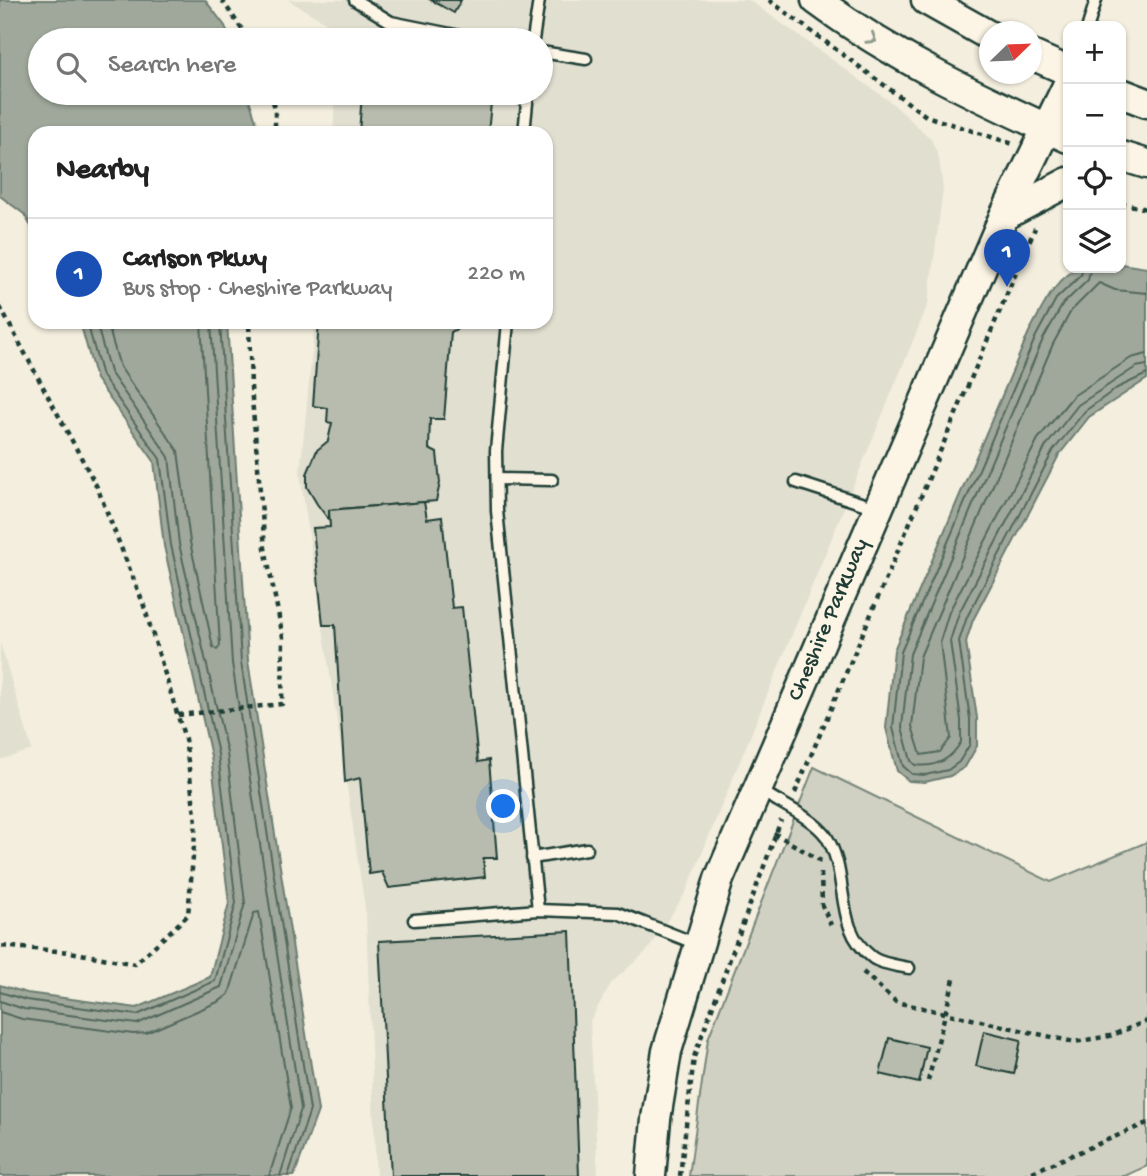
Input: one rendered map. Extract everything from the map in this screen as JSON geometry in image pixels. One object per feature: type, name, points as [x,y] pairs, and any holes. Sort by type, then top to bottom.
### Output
[{"type":"street","points":[[816,0],[872,40],[1050,139]]},
{"type":"street","points":[[926,0],[979,30]]},
{"type":"street","points":[[1042,60],[1063,69]]},
{"type":"street","points":[[1126,95],[1147,103]]},
{"type":"street","name":"Cheshire Parkway","points":[[651,1176],[667,1051],[719,879],[1004,216],[1050,139],[1063,99]]},
{"type":"street","points":[[1126,158],[1147,164]]},
{"type":"street","points":[[1126,174],[1147,172]]},
{"type":"street","points":[[1004,216],[1063,185]]},
{"type":"lane","points":[[355,0],[391,22],[421,28]]},
{"type":"lane","points":[[535,28],[539,0]]},
{"type":"lane","points":[[1090,21],[1096,0]]},
{"type":"lane","points":[[553,54],[586,60]]},
{"type":"lane","points":[[525,126],[527,105]]},
{"type":"lane","points":[[507,329],[496,479],[497,512],[538,910]]},
{"type":"lane","points":[[496,479],[552,480]]},
{"type":"lane","points":[[796,482],[877,509]]},
{"type":"lane","points":[[757,788],[825,835],[836,858],[845,918],[856,940],[874,959],[909,968]]},
{"type":"lane","points":[[532,858],[587,849]]},
{"type":"lane","points":[[414,920],[538,910],[618,913],[700,945]]},
{"type":"path","points":[[222,0],[241,28]]},
{"type":"path","points":[[769,0],[926,116],[1050,139]]},
{"type":"path","points":[[274,105],[275,126]]},
{"type":"path","points":[[1126,205],[1147,209]]},
{"type":"path","points":[[680,1176],[694,1057],[774,833],[805,775],[1037,222]]},
{"type":"path","points":[[0,307],[97,487],[143,603],[185,739],[196,822],[188,915],[135,964],[70,952],[0,946]]},
{"type":"path","points":[[177,715],[282,704],[283,637],[265,548],[251,387],[249,329]]},
{"type":"path","points":[[774,833],[821,861],[822,905],[837,937]]},
{"type":"path","points":[[857,967],[896,1002],[1074,1042],[1110,1036],[1147,1021]]},
{"type":"path","points":[[928,1081],[954,979]]},
{"type":"path","points":[[1023,1176],[1147,1123]]},
{"type":"shaded area","points":[[288,0],[749,0],[892,103],[931,139],[939,158],[943,189],[928,304],[686,892],[648,950],[611,983],[590,1021],[598,1176],[376,1176],[366,914],[300,474],[314,329],[553,329],[553,126],[334,126],[335,105],[553,105],[553,28],[335,28]]},
{"type":"shaded area","points":[[0,643],[32,750],[0,760]]},
{"type":"shaded area","points":[[814,767],[1051,882],[1147,842],[1147,1166],[1125,1176],[689,1176],[708,1039]]},
{"type":"water","points":[[0,0],[205,0],[226,28],[28,28],[28,105],[251,105],[258,126],[28,126],[28,221],[24,214],[0,196]]},
{"type":"water","points":[[1126,265],[1147,268],[1147,379],[1089,417],[1059,455],[973,620],[966,642],[977,718],[977,746],[965,767],[950,776],[925,782],[909,781],[897,771],[886,728],[894,650],[1029,332],[1044,304],[1071,273],[1126,273]]},
{"type":"water","points":[[82,329],[227,329],[248,661],[318,1111],[294,1176],[0,1176],[0,985],[27,993],[137,1008],[210,977],[229,903],[211,756],[164,546],[154,461],[96,379]]},
{"type":"building","points":[[431,0],[461,0],[454,13]]},
{"type":"building","points":[[361,105],[491,105],[489,126],[360,126]]},
{"type":"building","points":[[318,329],[456,329],[451,332],[444,419],[430,419],[429,449],[437,453],[440,483],[436,501],[329,510],[329,520],[307,487],[307,474],[317,450],[328,441],[332,423],[327,422],[328,408],[313,406]]},
{"type":"building","points":[[424,502],[427,519],[442,517],[452,608],[462,607],[478,762],[489,760],[497,858],[483,858],[485,877],[389,888],[382,872],[369,874],[360,778],[345,782],[335,625],[323,625],[313,528],[330,527],[329,510]]},
{"type":"building","points":[[570,931],[579,1176],[391,1176],[379,941]]},
{"type":"building","points":[[984,1031],[1021,1040],[1014,1074],[976,1066]]},
{"type":"building","points":[[889,1038],[927,1047],[919,1083],[880,1074]]},
{"type":"place","name":"Carlson Pkwy","points":[[1007,287]]}]
